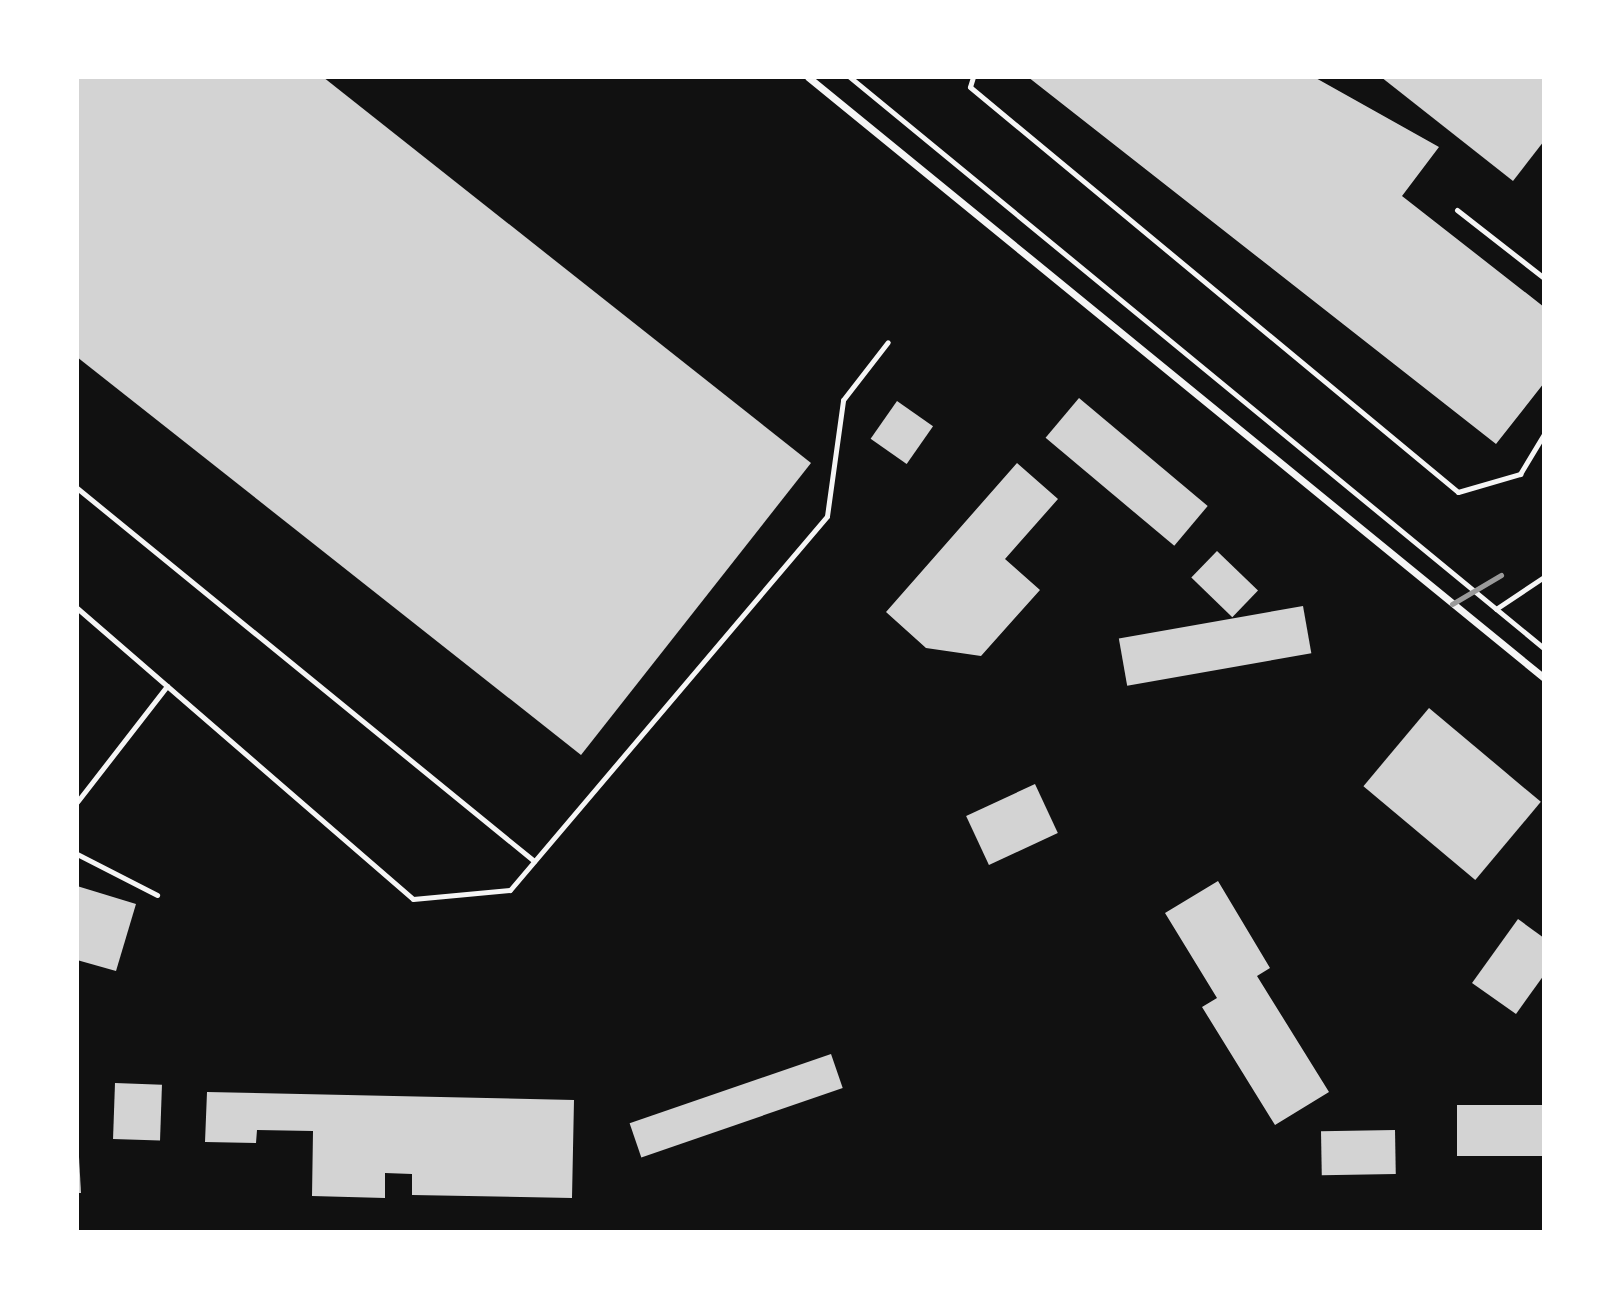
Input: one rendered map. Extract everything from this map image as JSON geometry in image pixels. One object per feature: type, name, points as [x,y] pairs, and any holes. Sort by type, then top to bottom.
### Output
[{"type":"street","points":[[808,77],[1544,678]]},
{"type":"lane","points":[[973,77],[970,87],[1458,492],[1520,474],[1544,434]]},
{"type":"lane","points":[[1457,210],[1544,278]]},
{"type":"lane","points":[[77,608],[413,899],[510,890],[827,516],[843,400],[888,342]]},
{"type":"lane","points":[[77,488],[534,861]]},
{"type":"lane","points":[[77,802],[167,686]]},
{"type":"lane","points":[[77,854],[157,895]]},
{"type":"path","points":[[850,77],[1544,648]]},
{"type":"path","points":[[1475,624],[1544,577]]},
{"type":"building","points":[[77,77],[323,77],[811,463],[581,755],[77,357]]},
{"type":"building","points":[[1028,77],[1314,77],[1439,147],[1402,196],[1544,307],[1544,383],[1496,444]]},
{"type":"building","points":[[1381,77],[1544,77],[1544,141],[1513,181]]},
{"type":"building","points":[[1079,398],[1208,506],[1174,546],[1046,438]]},
{"type":"building","points":[[897,401],[933,426],[907,464],[871,439]]},
{"type":"building","points":[[1017,463],[1058,499],[1005,559],[1040,590],[981,656],[926,648],[886,612]]},
{"type":"building","points":[[1217,551],[1258,591],[1232,617],[1191,578]]},
{"type":"building","points":[[1303,606],[1311,653],[1127,686],[1119,638]]},
{"type":"building","points":[[1429,708],[1541,802],[1475,880],[1363,786]]},
{"type":"building","points":[[1035,784],[1058,833],[989,865],[966,816]]},
{"type":"building","points":[[1218,881],[1270,968],[1257,976],[1329,1092],[1275,1125],[1202,1007],[1217,998],[1165,913]]},
{"type":"building","points":[[77,886],[136,904],[116,971],[77,960]]},
{"type":"building","points":[[1518,919],[1544,938],[1544,975],[1516,1014],[1472,983]]},
{"type":"building","points":[[831,1054],[843,1088],[641,1157],[630,1123]]},
{"type":"building","points":[[115,1083],[162,1085],[160,1141],[113,1139]]},
{"type":"building","points":[[207,1092],[574,1100],[572,1198],[412,1195],[412,1174],[385,1173],[385,1198],[312,1196],[313,1131],[257,1130],[256,1143],[205,1142]]},
{"type":"building","points":[[1457,1105],[1544,1105],[1544,1156],[1457,1156]]},
{"type":"building","points":[[1395,1130],[1396,1174],[1322,1175],[1321,1131]]},
{"type":"building","points":[[79,1157],[81,1193],[77,1193]]},
{"type":"railway","points":[[1452,604],[1501,575]]}]
